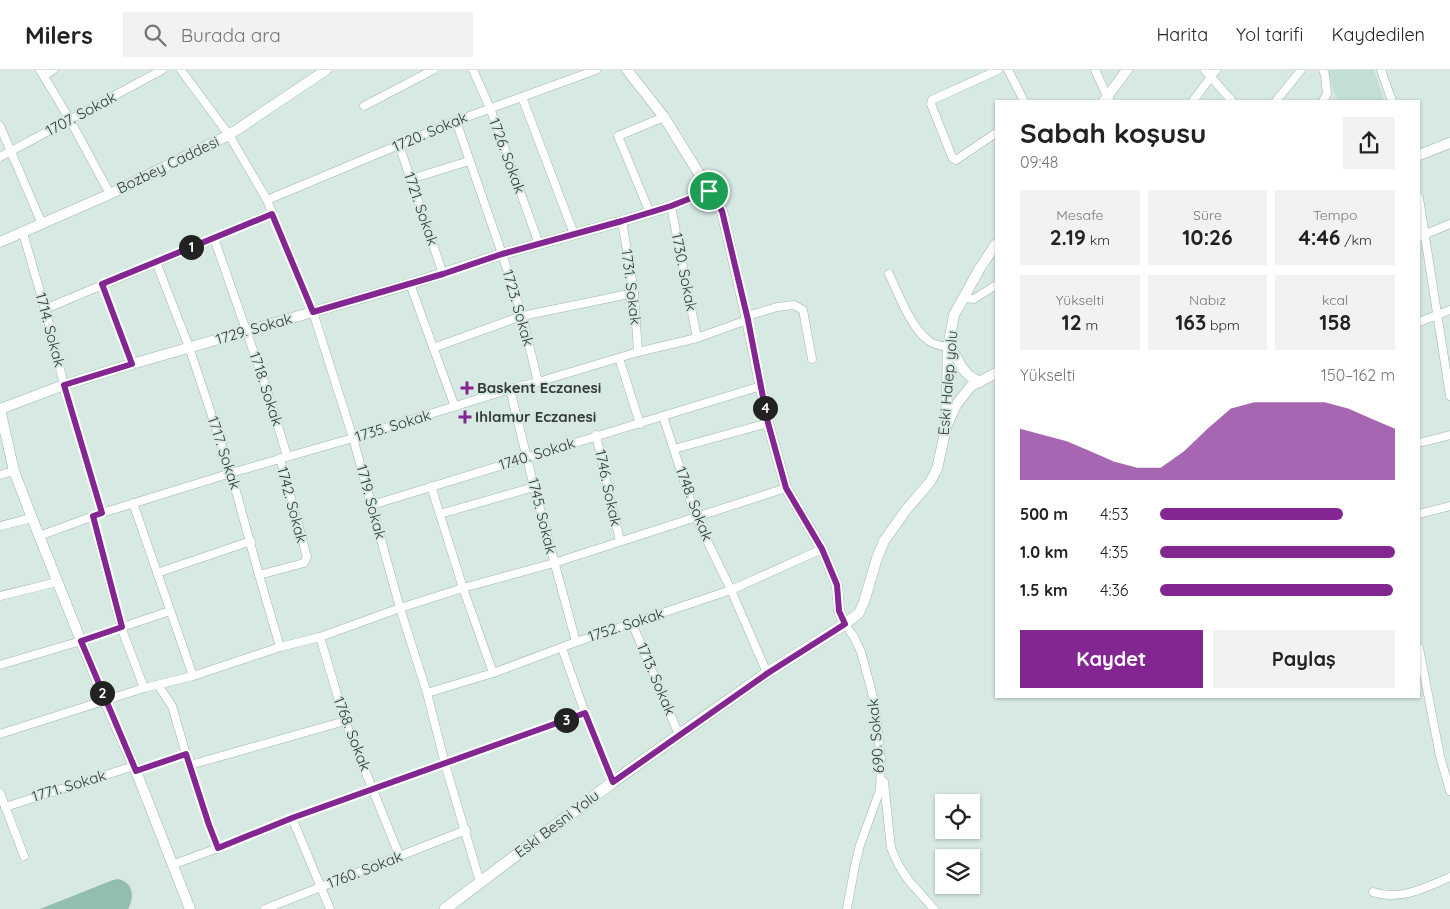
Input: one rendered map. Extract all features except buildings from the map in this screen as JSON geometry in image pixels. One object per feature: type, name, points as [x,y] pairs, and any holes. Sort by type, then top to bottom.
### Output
[{"type":"main road","name":"Eski Besni Yolu","points":[[445,909],[613,782],[680,734],[768,673],[845,624]]},
{"type":"street","points":[[53,70],[42,73],[110,194]]},
{"type":"street","name":"1707. Sokak","points":[[0,157],[162,70]]},
{"type":"street","name":"1719. Sokak","points":[[181,70],[228,135],[267,200],[313,312],[353,438],[400,608],[427,693],[445,764],[480,882]]},
{"type":"street","name":"Bozbey Caddesi","points":[[0,242],[110,194],[228,135],[326,70]]},
{"type":"street","points":[[364,106],[433,70]]},
{"type":"street","name":"1726. Sokak","points":[[473,70],[490,108],[539,244]]},
{"type":"street","name":"1720. Sokak","points":[[267,200],[456,121],[596,70]]},
{"type":"street","points":[[627,70],[664,117],[722,211],[747,318],[768,423],[786,488],[822,549],[837,585],[839,611],[845,624]]},
{"type":"street","points":[[995,134],[956,160],[952,157],[931,104],[932,100],[998,70]]},
{"type":"street","points":[[1008,70],[1023,100]]},
{"type":"street","points":[[1095,70],[1107,100]]},
{"type":"street","points":[[1107,100],[1127,70]]},
{"type":"street","points":[[1205,70],[1231,100]]},
{"type":"street","points":[[1194,100],[1216,70]]},
{"type":"street","points":[[1277,100],[1301,70]]},
{"type":"street","points":[[1323,70],[1327,94],[1324,100]]},
{"type":"street","points":[[1381,70],[1392,100]]},
{"type":"street","points":[[522,97],[574,234]]},
{"type":"street","points":[[650,213],[618,136],[664,117]]},
{"type":"street","name":"1723. Sokak","points":[[456,121],[522,316],[538,382]]},
{"type":"street","points":[[0,126],[42,224]]},
{"type":"street","points":[[1420,154],[1450,143]]},
{"type":"street","name":"1721. Sokak","points":[[399,145],[443,274]]},
{"type":"street","points":[[411,179],[469,161]]},
{"type":"street","name":"1729. Sokak","points":[[0,409],[64,385],[132,364],[410,284],[502,254],[650,213],[709,191]]},
{"type":"street","name":"1730. Sokak","points":[[671,206],[697,338]]},
{"type":"street","points":[[1420,211],[1422,236],[1448,367],[1450,396]]},
{"type":"street","points":[[45,309],[272,214]]},
{"type":"street","name":"1731. Sokak","points":[[622,221],[634,293],[638,352]]},
{"type":"street","points":[[1422,236],[1450,224]]},
{"type":"street","name":"1714. Sokak","points":[[22,233],[102,513]]},
{"type":"street","name":"1718. Sokak","points":[[214,238],[269,396],[283,457]]},
{"type":"street","name":"Eski Halep yolu","points":[[845,624],[859,613],[884,541],[906,510],[930,482],[936,469],[946,428],[948,347],[954,315],[995,246]]},
{"type":"street","name":"1717. Sokak","points":[[156,262],[231,473],[251,542],[258,575],[280,647]]},
{"type":"street","points":[[889,274],[913,323],[922,336],[931,343],[948,347],[952,350],[964,370],[971,378],[980,382]]},
{"type":"street","points":[[102,284],[132,364]]},
{"type":"street","points":[[410,284],[455,407]]},
{"type":"street","points":[[963,298],[974,299],[995,286]]},
{"type":"street","points":[[433,348],[522,316],[634,293]]},
{"type":"street","name":"1735. Sokak","points":[[39,536],[132,503],[283,457],[353,438],[510,389],[638,352],[697,338],[777,307],[794,305],[804,310],[812,360]]},
{"type":"street","points":[[1420,322],[1450,310]]},
{"type":"street","points":[[619,358],[640,424]]},
{"type":"street","points":[[946,428],[956,405],[971,386],[995,374]]},
{"type":"street","name":"1740. Sokak","points":[[372,505],[761,386]]},
{"type":"street","name":"1745. Sokak","points":[[510,389],[534,487],[576,642]]},
{"type":"street","points":[[0,409],[14,471],[190,909]]},
{"type":"street","name":"1748. Sokak","points":[[663,416],[696,518],[768,673]]},
{"type":"street","points":[[674,449],[768,423]]},
{"type":"street","name":"1746. Sokak","points":[[596,435],[620,541]]},
{"type":"street","points":[[1420,443],[1450,435]]},
{"type":"street","name":"1742. Sokak","points":[[258,575],[304,563],[306,557],[283,457]]},
{"type":"street","points":[[0,475],[14,471]]},
{"type":"street","points":[[430,486],[492,673]]},
{"type":"street","points":[[440,514],[534,487]]},
{"type":"street","points":[[0,734],[144,688],[193,676],[280,647],[320,637],[400,608],[463,588],[554,563],[786,488]]},
{"type":"street","points":[[132,503],[193,676]]},
{"type":"street","points":[[1420,514],[1450,506]]},
{"type":"street","points":[[93,516],[122,627],[144,688]]},
{"type":"street","points":[[0,526],[32,518]]},
{"type":"street","points":[[157,573],[251,542]]},
{"type":"street","name":"1752. Sokak","points":[[427,693],[492,673],[576,642],[731,590],[822,549]]},
{"type":"street","points":[[0,596],[57,582]]},
{"type":"street","points":[[0,665],[81,641],[170,611]]},
{"type":"street","name":"1713. Sokak","points":[[632,623],[680,734]]},
{"type":"street","name":"690. Sokak","points":[[845,624],[854,637],[870,684],[875,705],[882,760],[880,790],[860,845],[847,909]]},
{"type":"street","name":"1768. Sokak","points":[[320,637],[346,721],[400,857]]},
{"type":"street","points":[[562,648],[585,713],[613,782]]},
{"type":"street","points":[[1420,653],[1440,756],[1450,791]]},
{"type":"street","points":[[158,684],[172,706],[218,848]]},
{"type":"street","points":[[172,865],[292,818],[585,713]]},
{"type":"street","points":[[190,764],[346,721]]},
{"type":"street","name":"1771. Sokak","points":[[5,806],[186,754]]},
{"type":"street","points":[[1440,756],[1450,757]]},
{"type":"street","points":[[882,760],[891,848],[898,864],[909,881],[934,909]]},
{"type":"street","points":[[0,792],[24,856]]},
{"type":"street","points":[[292,818],[330,909]]},
{"type":"street","name":"1760. Sokak","points":[[264,909],[466,830]]},
{"type":"street","points":[[1373,892],[1390,894],[1412,892],[1450,877]]},
{"type":"shaded area","points":[[1326,70],[1374,70],[1384,100],[1338,100]]},
{"type":"shaded area","points":[[118,879],[127,883],[130,887],[132,900],[128,909],[40,909],[113,880]]},
{"type":"place","name":"Baskent Eczanesi","points":[[467,388]]},
{"type":"place","name":"Ihlamur Eczanesi","points":[[465,417]]},
{"type":"route","points":[[709,191],[722,211],[748,320],[768,423],[786,488],[822,549],[837,585],[839,611],[845,624],[768,673],[613,782],[585,713],[292,818],[218,848],[186,754],[136,771],[81,641],[122,627],[93,516],[102,513],[64,385],[132,364],[102,284],[272,214],[313,312],[443,274],[502,254],[622,221],[671,206],[709,191]]}]
